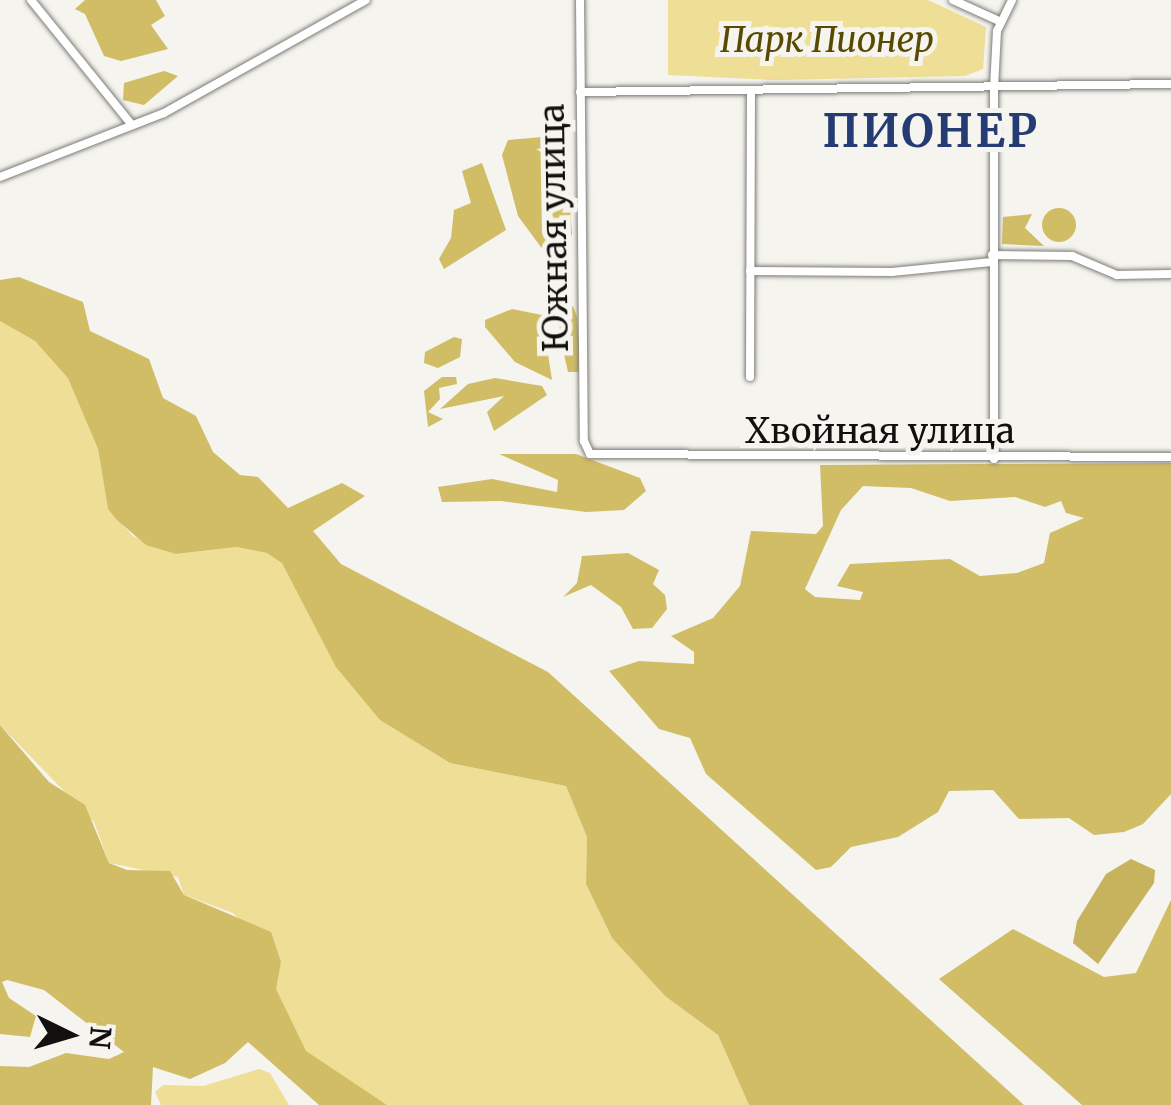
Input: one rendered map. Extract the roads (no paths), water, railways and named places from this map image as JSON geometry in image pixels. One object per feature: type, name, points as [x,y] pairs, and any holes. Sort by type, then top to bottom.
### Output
[{"type":"street","points":[[32,0],[132,125]]},
{"type":"street","points":[[0,177],[132,125],[366,0]]},
{"type":"street","name":"Южная улица","points":[[580,0],[584,441],[590,454]]},
{"type":"street","points":[[954,0],[1001,22]]},
{"type":"street","points":[[994,460],[994,88],[1001,22],[1012,0]]},
{"type":"street","points":[[580,92],[1171,84]]},
{"type":"street","points":[[750,377],[751,92]]},
{"type":"street","points":[[750,271],[892,272],[992,258],[1072,256],[1117,275],[1171,274]]},
{"type":"street","name":"Хвойная улица","points":[[590,454],[994,460],[1171,457]]},
{"type":"district","name":"ПИОНЕР","points":[[931,132]]},
{"type":"park label","name":"Парк Пионер","points":[[827,40]]}]
